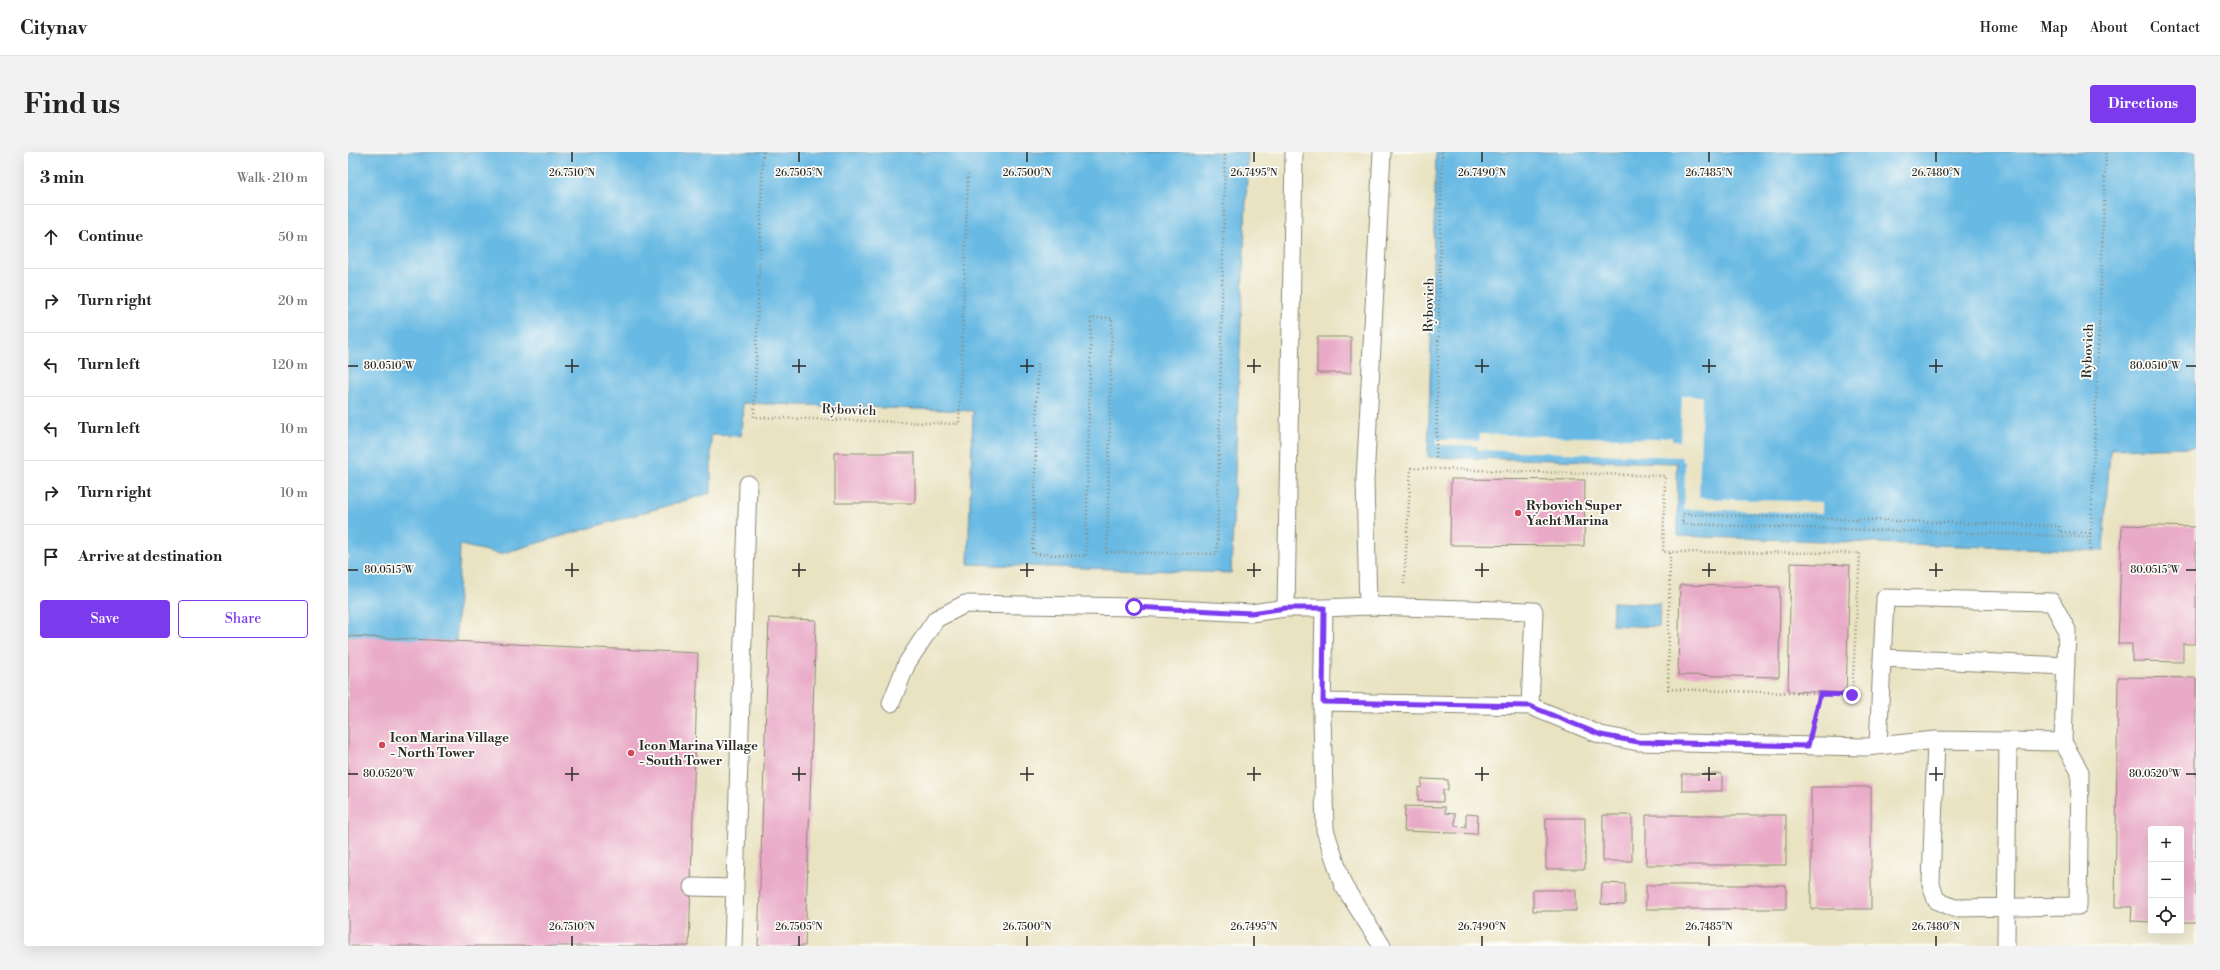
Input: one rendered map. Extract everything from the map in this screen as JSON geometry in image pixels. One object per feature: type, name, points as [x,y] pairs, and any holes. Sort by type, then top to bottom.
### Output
[{"type":"lane","points":[[1286,608],[1294,152]]},
{"type":"lane","points":[[1368,606],[1365,481],[1382,152]]},
{"type":"lane","points":[[733,946],[748,484]]},
{"type":"lane","points":[[1878,746],[1885,598],[2052,602],[2068,630],[2063,742],[2080,772],[2078,906],[1954,908],[1936,900],[1931,884],[1936,740]]},
{"type":"lane","points":[[891,703],[907,663],[936,619],[965,604],[1134,607],[1251,613],[1286,608],[1368,606],[1534,610],[1530,706]]},
{"type":"lane","points":[[1324,608],[1322,718],[1325,830],[1343,885],[1382,946]]},
{"type":"lane","points":[[1882,658],[2066,666]]},
{"type":"lane","points":[[1323,702],[1530,706],[1601,735],[1638,742],[1808,746],[1878,746],[1936,740],[2063,742]]},
{"type":"lane","points":[[2006,946],[2008,741]]},
{"type":"lane","points":[[692,887],[734,888]]},
{"type":"path","name":"Rybovich","points":[[763,152],[754,417],[959,424],[968,174]]},
{"type":"path","points":[[1038,364],[1033,554],[1086,556],[1091,318],[1112,318],[1107,552],[1216,554],[1225,152]]},
{"type":"path","name":"Rybovich","points":[[1436,457],[1442,152]]},
{"type":"path","name":"Rybovich","points":[[2090,550],[2106,152]]},
{"type":"path","points":[[1404,587],[1411,468],[1665,476],[1663,552],[1860,553],[1852,695]]},
{"type":"path","points":[[2090,533],[2059,532],[2059,526],[1683,514],[1682,524],[2090,537]]},
{"type":"path","points":[[1670,552],[1668,689],[1852,695],[1880,698]]},
{"type":"path","points":[[1808,746],[1820,694]]},
{"type":"water","points":[[348,152],[1248,152],[1231,573],[968,564],[973,411],[743,403],[741,436],[711,435],[711,493],[500,554],[460,545],[456,643],[348,726]]},
{"type":"water","points":[[1436,152],[2196,152],[2196,447],[2110,449],[2103,551],[1678,536],[1677,463],[1428,457]]},
{"type":"water","points":[[1613,602],[1660,604],[1659,627],[1612,625]]},
{"type":"pier","points":[[1682,396],[1702,396],[1699,498],[1822,502],[1822,513],[1684,509],[1685,462],[1682,461],[1682,457],[1478,450],[1478,446],[1437,445],[1437,439],[1479,441],[1480,434],[1659,439],[1660,437],[1672,437],[1672,441],[1680,441]]},
{"type":"building","points":[[1317,337],[1351,337],[1351,373],[1317,373]]},
{"type":"building","points":[[835,453],[915,453],[915,503],[835,503]]},
{"type":"building","name":"Rybovich Super Yacht Marina","points":[[1451,479],[1585,480],[1584,546],[1450,545]]},
{"type":"building","points":[[2122,525],[2196,527],[2196,644],[2183,644],[2183,662],[2132,661],[2132,644],[2118,644]]},
{"type":"building","points":[[1791,563],[1850,565],[1846,693],[1788,691]]},
{"type":"building","points":[[1680,585],[1780,587],[1779,677],[1678,675]]},
{"type":"building","points":[[769,618],[816,620],[805,946],[758,946]]},
{"type":"building","points":[[348,636],[698,653],[689,946],[348,946]]},
{"type":"building","points":[[2118,677],[2196,678],[2196,922],[2184,922],[2184,826],[2148,826],[2148,922],[2131,921],[2132,907],[2115,907]]},
{"type":"building","points":[[1682,774],[1722,774],[1722,791],[1682,791]]},
{"type":"building","points":[[1422,779],[1448,780],[1448,790],[1443,790],[1443,802],[1418,801],[1418,787],[1421,788]]},
{"type":"building","points":[[1811,787],[1871,787],[1871,909],[1811,909]]},
{"type":"building","points":[[1405,806],[1445,807],[1445,813],[1455,814],[1455,826],[1466,827],[1466,814],[1478,815],[1477,834],[1404,831]]},
{"type":"building","points":[[1603,815],[1632,815],[1632,861],[1603,861]]},
{"type":"building","points":[[1646,815],[1786,815],[1786,865],[1646,865]]},
{"type":"building","points":[[1546,818],[1585,818],[1585,869],[1546,869]]},
{"type":"building","points":[[1602,883],[1625,884],[1625,905],[1601,904]]},
{"type":"building","points":[[1646,885],[1786,885],[1786,909],[1646,909]]},
{"type":"building","points":[[1533,890],[1576,890],[1576,911],[1533,911]]},
{"type":"place","name":"Rybovich Super Yacht Marina","points":[[1518,513]]},
{"type":"place","name":"Icon Marina Village - North Tower","points":[[382,745]]},
{"type":"place","name":"Icon Marina Village - South Tower","points":[[631,753]]},
{"type":"route","points":[[1134,607],[1251,613],[1286,608],[1324,608],[1323,702],[1530,706],[1601,735],[1638,742],[1808,746],[1820,694],[1852,695]]}]
